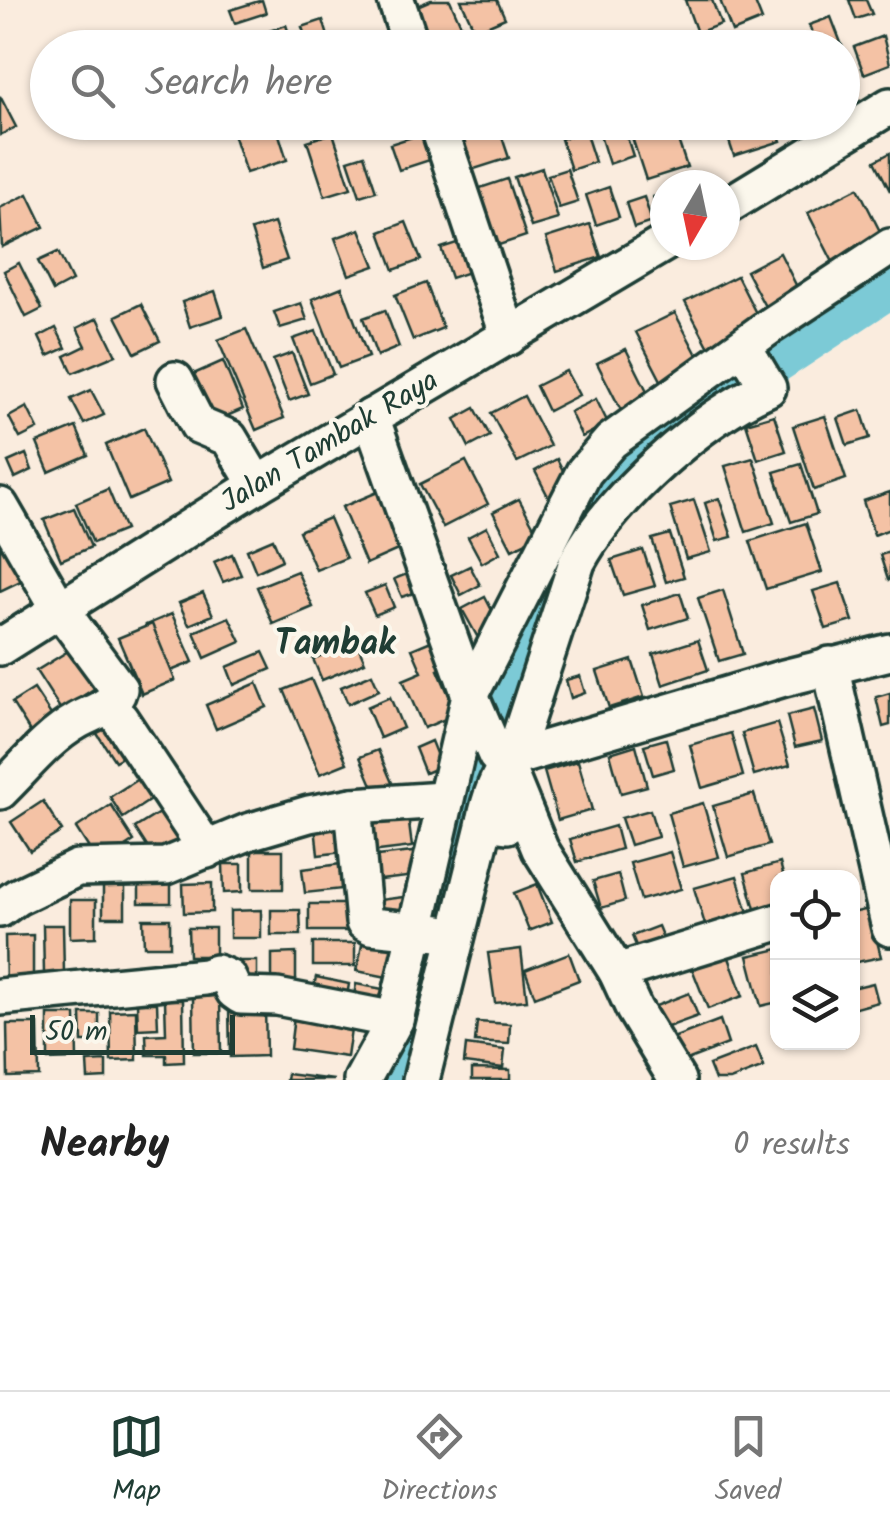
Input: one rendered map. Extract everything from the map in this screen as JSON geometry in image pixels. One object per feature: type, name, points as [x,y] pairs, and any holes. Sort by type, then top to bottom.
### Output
[{"type":"street","points":[[396,0],[406,30]]},
{"type":"street","points":[[860,124],[890,106]]},
{"type":"street","points":[[443,140],[509,337]]},
{"type":"street","points":[[740,198],[834,140]]},
{"type":"street","points":[[422,1080],[443,800],[473,699],[584,472],[612,441],[890,247]]},
{"type":"street","name":"Jalan Tambak Raya","points":[[0,647],[370,417],[650,252]]},
{"type":"street","points":[[362,1080],[395,1020],[484,822],[576,562],[630,490],[711,422],[768,388],[745,348]]},
{"type":"street","points":[[175,380],[198,425],[229,438],[257,486]]},
{"type":"street","points":[[370,417],[473,699],[505,759],[540,850],[617,972],[634,1009],[677,1080]]},
{"type":"street","points":[[0,506],[59,608],[119,689],[112,703],[73,723],[0,792]]},
{"type":"street","points":[[505,759],[830,665],[890,652]]},
{"type":"street","points":[[830,665],[874,891],[890,928]]},
{"type":"street","points":[[120,719],[207,850]]},
{"type":"street","points":[[0,909],[77,868],[166,866],[264,828],[353,806],[443,800]]},
{"type":"street","points":[[353,806],[364,922],[436,933]]},
{"type":"street","points":[[484,822],[505,823],[540,850]]},
{"type":"street","points":[[617,972],[770,924]]},
{"type":"street","points":[[0,997],[216,973],[228,978],[241,996],[292,999],[395,1020]]},
{"type":"building","points":[[262,0],[266,13],[235,23],[230,10]]},
{"type":"building","points":[[431,0],[450,0],[461,25],[449,30],[419,30],[410,9]]},
{"type":"building","points":[[461,0],[497,0],[505,18],[475,30]]},
{"type":"building","points":[[685,0],[712,0],[721,24],[696,30]]},
{"type":"building","points":[[720,0],[754,0],[762,20],[731,30]]},
{"type":"building","points":[[849,0],[866,0],[872,14],[856,19]]},
{"type":"building","points":[[831,17],[836,30],[811,30],[809,25]]},
{"type":"building","points":[[323,20],[326,30],[303,30],[302,27]]},
{"type":"building","points":[[883,36],[890,64],[864,74],[860,45]]},
{"type":"building","points":[[0,96],[16,127],[0,135]]},
{"type":"building","points":[[235,140],[281,140],[287,160],[246,173]]},
{"type":"building","points":[[335,140],[351,188],[325,196],[307,141]]},
{"type":"building","points":[[434,140],[439,157],[399,170],[390,144]]},
{"type":"building","points":[[454,140],[503,140],[509,158],[465,172]]},
{"type":"building","points":[[561,140],[588,140],[595,162],[571,170]]},
{"type":"building","points":[[601,140],[628,140],[633,156],[609,164]]},
{"type":"building","points":[[633,140],[678,140],[687,167],[650,170],[650,179],[646,180]]},
{"type":"building","points":[[729,140],[781,140],[781,141],[734,156]]},
{"type":"building","points":[[890,153],[890,191],[875,161]]},
{"type":"building","points":[[364,155],[376,191],[360,196],[348,160]]},
{"type":"building","points":[[542,168],[558,219],[531,227],[514,177]]},
{"type":"building","points":[[567,169],[578,202],[559,208],[548,175]]},
{"type":"building","points":[[507,179],[526,236],[490,248],[471,191]]},
{"type":"building","points":[[609,187],[619,217],[596,225],[586,195]]},
{"type":"building","points":[[858,188],[887,245],[837,270],[808,213]]},
{"type":"building","points":[[28,194],[44,227],[2,247],[0,208]]},
{"type":"building","points":[[644,197],[650,223],[634,228],[626,203]]},
{"type":"building","points":[[406,222],[421,260],[394,270],[380,232]]},
{"type":"building","points":[[274,223],[287,260],[263,268],[251,230]]},
{"type":"building","points":[[590,224],[601,257],[557,271],[546,238]]},
{"type":"building","points":[[360,229],[375,266],[349,275],[335,238]]},
{"type":"building","points":[[469,239],[478,269],[451,278],[441,248]]},
{"type":"building","points":[[58,252],[72,281],[53,291],[38,261]]},
{"type":"building","points":[[780,253],[801,295],[768,312],[746,271]]},
{"type":"building","points":[[19,263],[42,309],[26,317],[4,271]]},
{"type":"building","points":[[737,276],[764,329],[713,355],[685,302]]},
{"type":"building","points":[[426,283],[443,328],[413,340],[395,295]]},
{"type":"building","points":[[342,287],[368,357],[339,368],[312,299]]},
{"type":"building","points":[[215,291],[223,316],[190,327],[182,302]]},
{"type":"building","points":[[301,303],[307,320],[280,328],[274,312]]},
{"type":"building","points":[[141,304],[160,341],[135,353],[116,316]]},
{"type":"building","points":[[385,310],[399,347],[377,356],[363,318]]},
{"type":"building","points":[[675,313],[705,370],[666,390],[636,332]]},
{"type":"building","points":[[98,318],[116,355],[73,373],[65,356],[86,346],[77,328]]},
{"type":"building","points":[[56,328],[66,348],[48,356],[39,337]]},
{"type":"building","points":[[246,329],[284,418],[256,430],[218,340]]},
{"type":"building","points":[[316,331],[333,374],[310,383],[293,339]]},
{"type":"building","points":[[626,349],[653,403],[625,418],[597,363]]},
{"type":"building","points":[[292,353],[308,394],[289,401],[273,360]]},
{"type":"building","points":[[223,361],[243,409],[208,424],[187,377]]},
{"type":"building","points":[[566,371],[579,395],[548,411],[536,386]]},
{"type":"building","points":[[91,390],[104,415],[84,424],[71,399]]},
{"type":"building","points":[[524,396],[550,446],[517,462],[491,413]]},
{"type":"building","points":[[596,399],[608,423],[582,437],[570,412]]},
{"type":"building","points":[[27,407],[38,429],[20,438],[9,417]]},
{"type":"building","points":[[475,408],[490,436],[469,447],[455,419]]},
{"type":"building","points":[[861,410],[870,438],[847,445],[838,418]]},
{"type":"building","points":[[774,415],[786,451],[758,460],[746,423]]},
{"type":"building","points":[[825,416],[846,479],[814,490],[793,426]]},
{"type":"building","points":[[76,427],[88,455],[49,472],[37,443]]},
{"type":"building","points":[[144,428],[168,483],[129,500],[106,445]]},
{"type":"building","points":[[26,454],[32,470],[15,478],[8,462]]},
{"type":"building","points":[[753,458],[774,523],[746,532],[725,466]]},
{"type":"building","points":[[557,459],[571,486],[549,498],[535,471]]},
{"type":"building","points":[[466,461],[488,504],[443,527],[420,484]]},
{"type":"building","points":[[801,464],[817,514],[791,522],[774,472]]},
{"type":"building","points":[[108,489],[125,530],[93,543],[76,503]]},
{"type":"building","points":[[385,489],[409,545],[366,564],[342,507]]},
{"type":"building","points":[[890,492],[890,529],[874,535],[863,501]]},
{"type":"building","points":[[719,498],[732,537],[717,541],[705,503]]},
{"type":"building","points":[[519,499],[539,536],[512,549],[493,512]]},
{"type":"building","points":[[694,500],[711,552],[686,559],[670,507]]},
{"type":"building","points":[[74,508],[91,547],[61,560],[44,520]]},
{"type":"building","points":[[329,518],[346,558],[316,570],[299,531]]},
{"type":"building","points":[[806,523],[822,572],[766,589],[750,541]]},
{"type":"building","points":[[487,527],[500,553],[482,563],[468,537]]},
{"type":"building","points":[[0,533],[29,577],[0,591]]},
{"type":"building","points":[[670,534],[684,577],[666,582],[652,539]]},
{"type":"building","points":[[273,539],[282,560],[256,572],[247,550]]},
{"type":"building","points":[[643,550],[655,586],[623,595],[611,560]]},
{"type":"building","points":[[890,552],[890,580],[888,580],[880,555]]},
{"type":"building","points":[[232,554],[241,575],[223,582],[214,562]]},
{"type":"building","points":[[470,566],[480,585],[461,595],[451,575]]},
{"type":"building","points":[[297,571],[313,607],[273,624],[257,587]]},
{"type":"building","points":[[412,572],[420,591],[402,597],[394,579]]},
{"type":"building","points":[[840,583],[853,621],[826,629],[813,591]]},
{"type":"building","points":[[385,585],[394,607],[375,615],[365,593]]},
{"type":"building","points":[[723,590],[743,654],[719,661],[698,598]]},
{"type":"building","points":[[203,593],[213,615],[189,625],[179,603]]},
{"type":"building","points":[[680,593],[688,618],[650,630],[642,605]]},
{"type":"building","points":[[485,597],[499,624],[477,636],[462,609]]},
{"type":"building","points":[[172,614],[193,662],[166,673],[146,625]]},
{"type":"building","points":[[229,617],[241,642],[205,658],[194,632]]},
{"type":"building","points":[[152,624],[175,680],[142,694],[118,638]]},
{"type":"building","points":[[443,636],[454,663],[438,670],[457,714],[424,728],[403,680],[422,672],[412,649]]},
{"type":"building","points":[[698,640],[708,670],[663,685],[653,654]]},
{"type":"building","points":[[356,641],[365,662],[322,680],[313,659]]},
{"type":"building","points":[[78,645],[103,683],[61,710],[36,671]]},
{"type":"building","points":[[263,652],[271,669],[234,685],[227,667]]},
{"type":"building","points":[[632,660],[644,697],[609,708],[597,671]]},
{"type":"building","points":[[372,674],[379,690],[348,704],[341,687]]},
{"type":"building","points":[[580,676],[585,693],[571,698],[566,680]]},
{"type":"building","points":[[311,679],[347,763],[320,774],[284,690]]},
{"type":"building","points":[[257,683],[267,707],[216,729],[206,705]]},
{"type":"building","points":[[34,689],[57,724],[34,738],[12,703]]},
{"type":"building","points":[[890,693],[890,725],[883,727],[876,697]]},
{"type":"building","points":[[390,697],[403,728],[380,738],[367,707]]},
{"type":"building","points":[[814,709],[822,741],[795,747],[787,716]]},
{"type":"building","points":[[109,719],[131,752],[115,761],[94,729]]},
{"type":"building","points":[[777,723],[790,765],[754,775],[742,733]]},
{"type":"building","points":[[731,733],[743,776],[702,788],[690,745]]},
{"type":"building","points":[[666,739],[674,769],[653,775],[644,745]]},
{"type":"building","points":[[431,741],[441,766],[425,773],[415,748]]},
{"type":"building","points":[[636,745],[647,786],[621,793],[610,753]]},
{"type":"building","points":[[378,750],[393,785],[375,792],[360,757]]},
{"type":"building","points":[[578,761],[592,810],[558,820],[544,771]]},
{"type":"building","points":[[141,777],[155,797],[123,818],[110,797]]},
{"type":"building","points":[[754,794],[769,845],[728,857],[713,806]]},
{"type":"building","points":[[43,801],[62,831],[30,851],[11,822]]},
{"type":"building","points":[[703,803],[719,857],[683,867],[668,813]]},
{"type":"building","points":[[111,805],[134,841],[99,864],[76,828]]},
{"type":"building","points":[[172,805],[190,832],[153,856],[135,828]]},
{"type":"building","points":[[650,810],[658,837],[630,845],[621,818]]},
{"type":"building","points":[[408,816],[412,847],[362,853],[358,822]]},
{"type":"building","points":[[347,822],[351,851],[318,855],[315,826]]},
{"type":"building","points":[[615,826],[621,849],[577,862],[570,839]]},
{"type":"building","points":[[252,850],[283,850],[283,889],[252,889]]},
{"type":"building","points":[[413,852],[416,876],[371,881],[368,857]]},
{"type":"building","points":[[670,852],[681,889],[641,900],[630,863]]},
{"type":"building","points":[[349,863],[352,888],[305,893],[302,869]]},
{"type":"building","points":[[780,863],[782,870],[770,870],[770,912],[757,916],[745,873]]},
{"type":"building","points":[[223,864],[242,864],[242,892],[224,893]]},
{"type":"building","points":[[618,874],[625,901],[601,908],[593,881]]},
{"type":"building","points":[[737,876],[752,926],[709,938],[694,888]]},
{"type":"building","points":[[139,881],[171,881],[171,903],[139,903]]},
{"type":"building","points":[[103,883],[125,883],[125,917],[103,917]]},
{"type":"building","points":[[212,883],[212,912],[184,913],[183,884]]},
{"type":"building","points":[[537,884],[552,922],[529,931],[514,893]]},
{"type":"building","points":[[412,896],[415,918],[374,923],[371,901]]},
{"type":"building","points":[[70,900],[96,900],[96,937],[70,938]]},
{"type":"building","points":[[309,904],[357,904],[357,931],[309,931]]},
{"type":"building","points":[[869,909],[881,957],[860,961],[860,911]]},
{"type":"building","points":[[261,910],[261,938],[230,938],[230,911]]},
{"type":"building","points":[[271,910],[300,910],[301,935],[271,935]]},
{"type":"building","points":[[143,919],[170,919],[170,946],[144,946]]},
{"type":"building","points":[[43,925],[63,925],[64,974],[44,974]]},
{"type":"building","points":[[658,926],[665,943],[639,953],[632,936]]},
{"type":"building","points":[[188,928],[215,928],[215,956],[189,956]]},
{"type":"building","points":[[364,934],[404,941],[397,979],[357,971]]},
{"type":"building","points":[[33,935],[33,986],[6,986],[5,936]]},
{"type":"building","points":[[313,943],[355,943],[355,966],[313,966]]},
{"type":"building","points":[[521,949],[527,1000],[495,1003],[488,953]]},
{"type":"building","points":[[770,951],[770,1004],[761,1006],[748,956]]},
{"type":"building","points":[[727,952],[743,996],[708,1009],[691,966]]},
{"type":"building","points":[[296,953],[296,981],[272,981],[272,954]]},
{"type":"building","points":[[569,953],[579,980],[535,997],[525,970]]},
{"type":"building","points":[[236,961],[257,961],[257,982],[237,982]]},
{"type":"building","points":[[316,977],[349,984],[346,1002],[312,996]]},
{"type":"building","points":[[873,983],[878,1002],[860,1007],[860,986]]},
{"type":"building","points":[[356,984],[388,990],[385,1007],[353,1001]]},
{"type":"building","points":[[689,993],[698,1016],[657,1031],[648,1009]]},
{"type":"building","points":[[220,996],[221,1053],[194,1053],[193,997]]},
{"type":"building","points":[[165,1000],[183,1000],[184,1062],[166,1063],[166,1055],[147,1055],[146,1035],[166,1034]]},
{"type":"building","points":[[137,1003],[157,1003],[158,1028],[138,1029]]},
{"type":"building","points":[[229,1007],[265,1007],[266,1056],[230,1057]]},
{"type":"building","points":[[295,1008],[353,1016],[347,1057],[290,1049]]},
{"type":"building","points":[[136,1010],[137,1060],[111,1061],[110,1011]]},
{"type":"building","points":[[81,1014],[99,1014],[99,1042],[82,1042]]},
{"type":"building","points":[[48,1015],[76,1015],[77,1059],[48,1060]]},
{"type":"building","points":[[720,1020],[728,1044],[674,1065],[665,1041]]},
{"type":"building","points":[[477,1022],[510,1024],[509,1044],[475,1042]]},
{"type":"building","points":[[7,1024],[38,1024],[39,1076],[8,1077]]},
{"type":"building","points":[[466,1045],[505,1050],[503,1068],[464,1063]]},
{"type":"building","points":[[756,1047],[764,1067],[730,1080],[715,1080],[709,1065]]},
{"type":"building","points":[[106,1061],[106,1078],[88,1079],[87,1062]]},
{"type":"building","points":[[472,1069],[510,1070],[510,1080],[472,1080]]},
{"type":"building","points":[[287,1074],[334,1080],[286,1080]]},
{"type":"waterway","points":[[395,1080],[478,780],[550,580],[597,492],[675,424],[890,282]]},
{"type":"district","name":"Tambak","points":[[335,645]]}]
